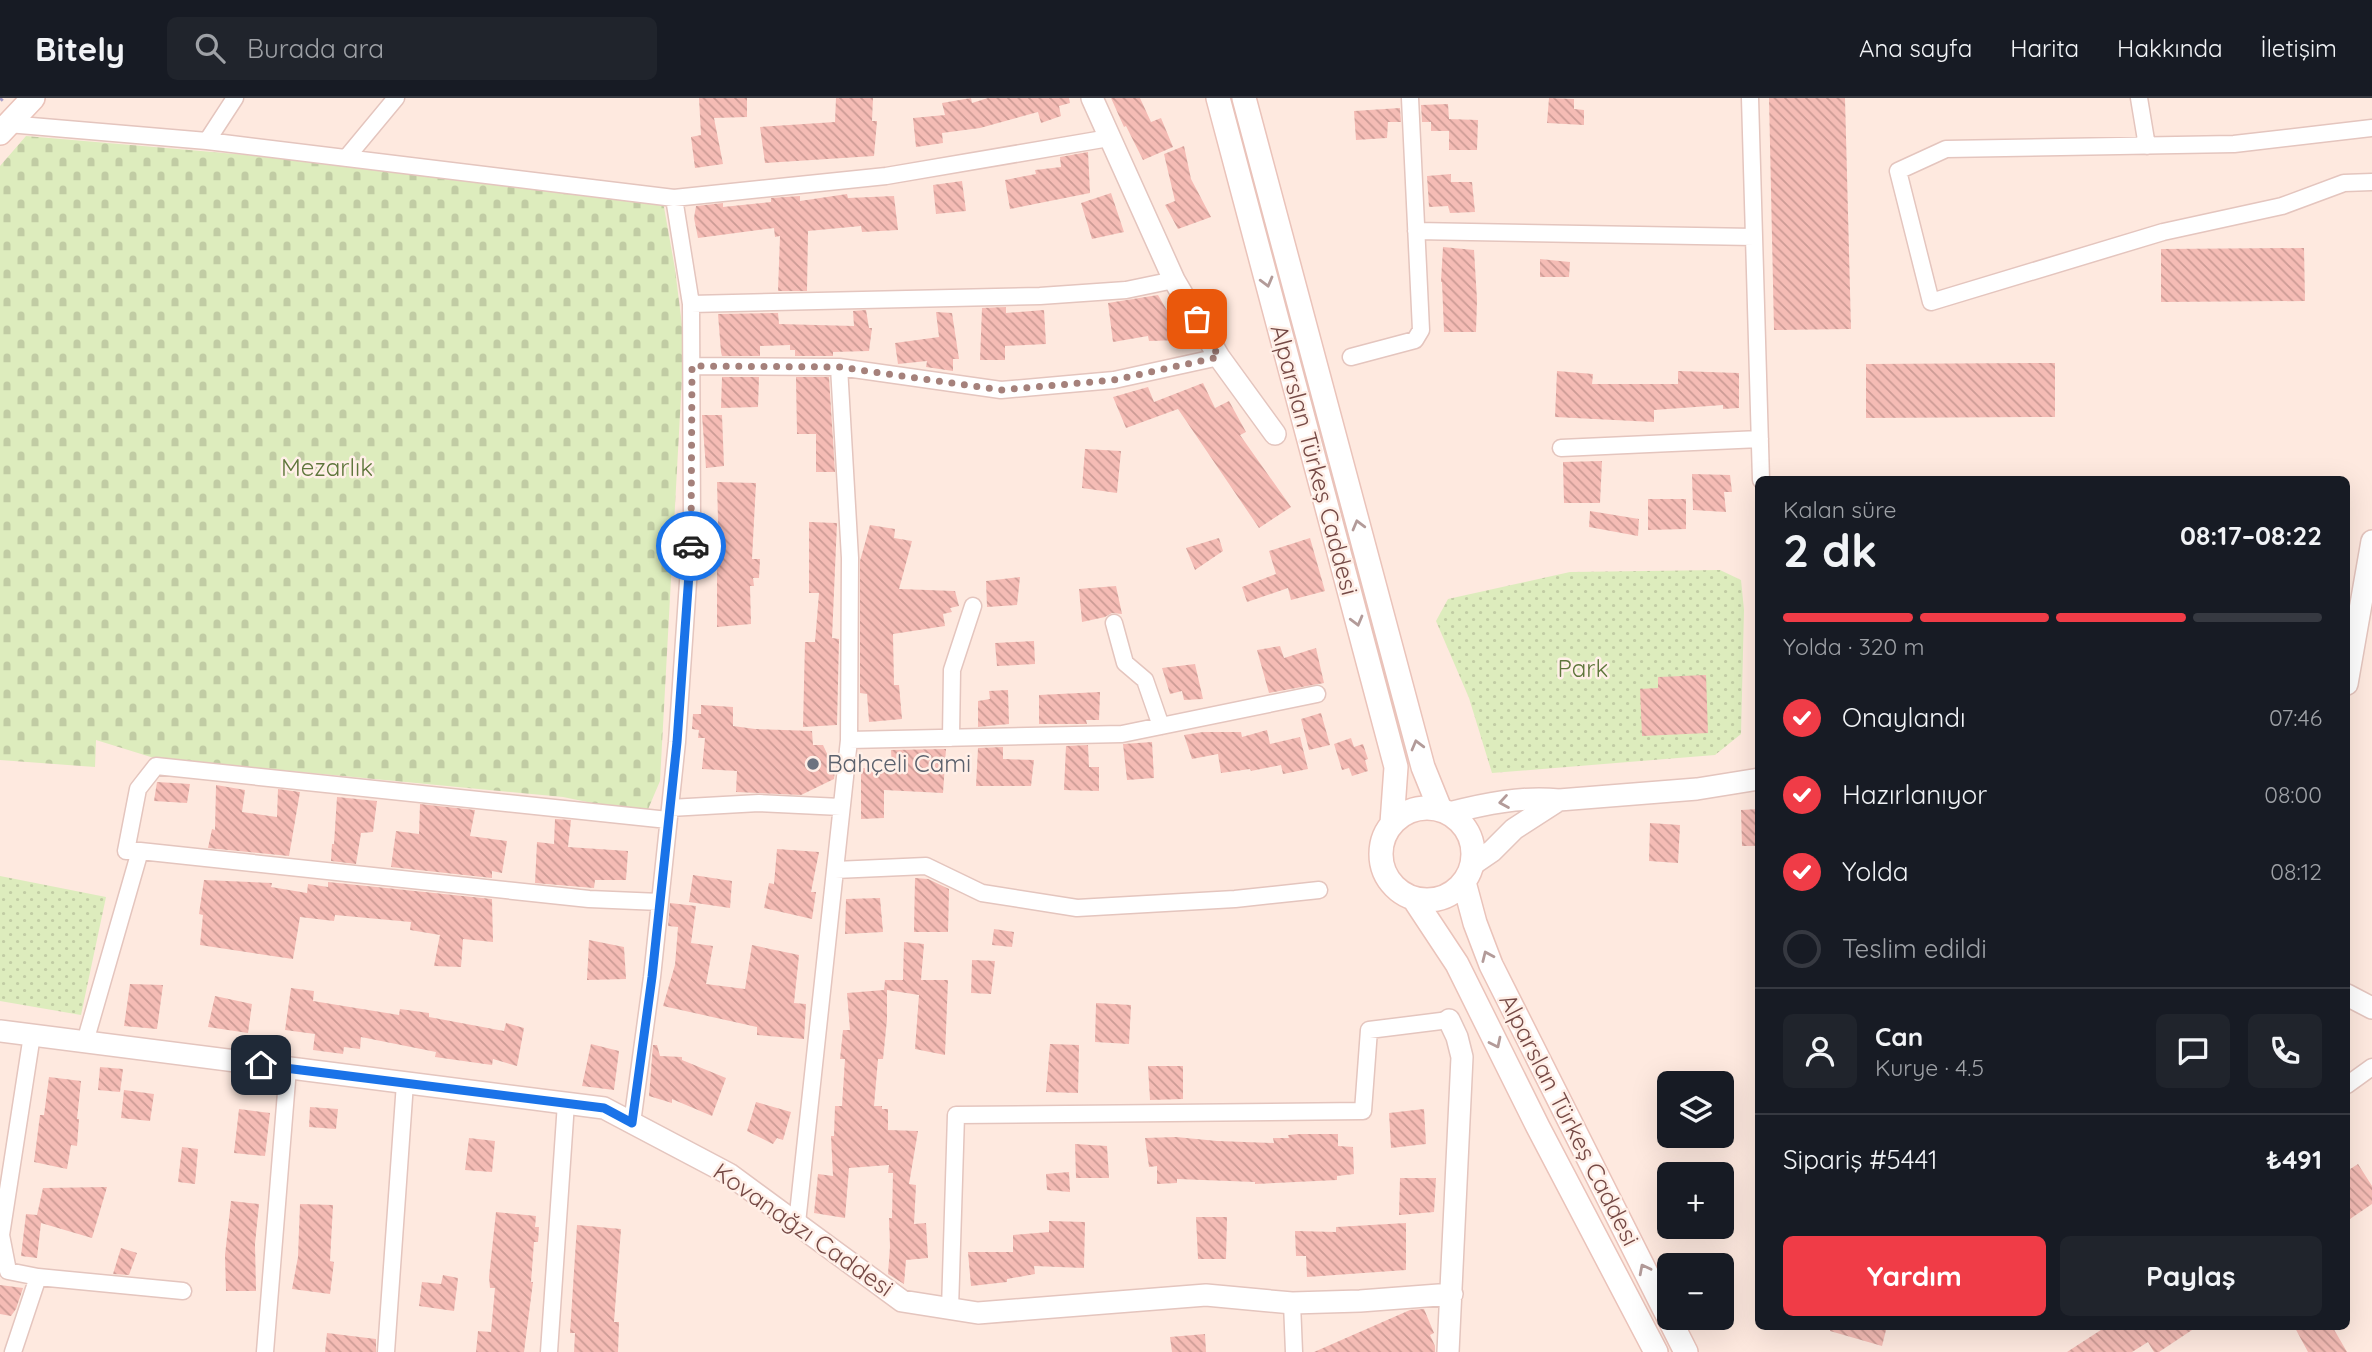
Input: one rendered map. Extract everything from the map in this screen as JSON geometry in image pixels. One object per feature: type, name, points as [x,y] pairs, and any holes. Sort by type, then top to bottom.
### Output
[{"type":"main road","points":[[4,129],[33,98]]},
{"type":"main road","points":[[1204,98],[1231,195],[1256,242]]},
{"type":"main road","name":"Alparslan Türkeş Caddesi","points":[[1218,98],[1396,767],[1392,823]]},
{"type":"main road","name":"Alparslan Türkeş Caddesi","points":[[1244,98],[1423,767],[1444,811]]},
{"type":"main road","points":[[1259,98],[1281,188],[1283,244]]},
{"type":"main road","points":[[1419,808],[1444,811],[1461,822],[1469,834],[1474,849],[1468,873],[1458,890],[1445,898],[1429,901],[1414,899],[1400,892],[1389,881],[1382,867],[1382,844],[1392,823],[1404,813],[1419,808]]},
{"type":"main road","name":"Alparslan Türkeş Caddesi","points":[[1468,873],[1475,923],[1491,965],[1686,1352]]},
{"type":"main road","name":"Alparslan Türkeş Caddesi","points":[[1414,899],[1457,964],[1538,1127],[1656,1352]]},
{"type":"street","points":[[207,141],[235,98]]},
{"type":"street","points":[[347,157],[396,98]]},
{"type":"street","points":[[1092,98],[1174,280],[1219,357],[1275,434]]},
{"type":"street","points":[[1351,357],[1415,340],[1421,330],[1410,98]]},
{"type":"street","points":[[1750,98],[1761,476]]},
{"type":"street","points":[[2139,98],[2147,146]]},
{"type":"street","points":[[2372,128],[2235,144],[1946,149],[1898,171],[1931,302],[2163,232],[2282,206],[2344,183],[2372,183]]},
{"type":"street","points":[[4,129],[207,141],[674,198],[886,176],[1109,138]]},
{"type":"street","points":[[632,1123],[677,742],[692,524],[691,304],[674,198]]},
{"type":"street","points":[[1416,231],[1754,237]]},
{"type":"street","points":[[691,304],[1040,296],[1126,290],[1174,280]]},
{"type":"street","points":[[692,366],[839,367],[1001,390],[1114,380],[1219,357]]},
{"type":"street","points":[[797,1223],[849,740],[850,558],[839,367]]},
{"type":"street","points":[[1561,448],[1760,439]]},
{"type":"street","points":[[2350,667],[2372,541]]},
{"type":"street","points":[[951,738],[952,670],[973,606]]},
{"type":"street","points":[[1114,623],[1125,663],[1145,680],[1161,726]]},
{"type":"street","points":[[849,740],[1122,734],[1317,694]]},
{"type":"street","points":[[660,902],[589,899],[126,850],[138,789],[156,766],[669,814],[759,803],[841,807]]},
{"type":"street","points":[[1444,811],[1524,799],[1559,800],[1697,789],[1755,780]]},
{"type":"street","points":[[1468,873],[1514,829],[1559,800]]},
{"type":"street","points":[[85,1042],[140,851]]},
{"type":"street","points":[[835,870],[926,866],[982,893],[1077,908],[1236,899],[1319,890]]},
{"type":"street","points":[[2350,997],[2372,1008]]},
{"type":"street","points":[[950,1309],[956,1115],[1363,1111],[1369,1030],[1448,1020],[1457,1037],[1462,1057],[1448,1352]]},
{"type":"street","name":"Kovanağzı Caddesi","points":[[0,1031],[604,1108],[729,1174],[902,1301],[978,1313],[1206,1295],[1292,1303],[1452,1294]]},
{"type":"street","points":[[32,1035],[1,1236],[4,1270],[38,1277],[183,1291]]},
{"type":"street","points":[[2350,1083],[2372,1067]]},
{"type":"street","points":[[265,1352],[288,1068]]},
{"type":"street","points":[[386,1352],[405,1083]]},
{"type":"street","points":[[549,1352],[566,1104]]},
{"type":"street","points":[[13,1352],[38,1277]]},
{"type":"street","points":[[1292,1303],[1294,1352]]},
{"type":"green space","name":"Mezarlık","points":[[26,136],[307,160],[662,196],[684,341],[660,781],[646,814],[563,797],[154,758],[96,740],[95,767],[0,760],[0,166]]},
{"type":"green space","name":"Park","points":[[1720,570],[1741,580],[1744,610],[1741,734],[1715,755],[1492,773],[1469,698],[1436,621],[1448,599],[1570,572]]},
{"type":"green space","points":[[0,876],[106,897],[81,1015],[0,1001]]},
{"type":"building","points":[[699,98],[747,98],[747,117],[714,118],[723,164],[695,168],[691,137],[701,135]]},
{"type":"building","points":[[836,98],[873,98],[872,121],[877,121],[874,156],[765,163],[760,127],[835,122]]},
{"type":"building","points":[[971,98],[972,103],[988,98],[1069,98],[1070,103],[1059,106],[1061,116],[1041,123],[1038,112],[980,128],[942,133],[943,143],[916,147],[913,118],[945,115],[942,103]]},
{"type":"building","points":[[1111,98],[1140,98],[1151,122],[1161,118],[1173,147],[1143,160]]},
{"type":"building","points":[[1549,98],[1574,99],[1574,109],[1584,110],[1584,125],[1547,123]]},
{"type":"building","points":[[1769,98],[1845,98],[1851,329],[1774,330]]},
{"type":"building","points":[[1448,104],[1449,119],[1478,120],[1477,150],[1449,150],[1449,131],[1431,131],[1431,122],[1422,122],[1421,105]]},
{"type":"building","points":[[1400,108],[1401,122],[1388,122],[1387,138],[1356,140],[1354,111]]},
{"type":"building","points":[[1184,146],[1191,179],[1211,217],[1178,229],[1165,205],[1175,201],[1164,154]]},
{"type":"building","points":[[1088,152],[1090,193],[1010,209],[1005,180],[1036,174],[1035,170],[1061,167],[1060,157]]},
{"type":"building","points":[[1451,174],[1451,182],[1472,182],[1475,212],[1450,213],[1448,206],[1429,207],[1427,176]]},
{"type":"building","points":[[962,181],[966,211],[936,214],[933,185]]},
{"type":"building","points":[[1111,193],[1124,232],[1092,239],[1081,203]]},
{"type":"building","points":[[847,194],[848,198],[894,196],[898,230],[862,232],[861,226],[808,231],[807,291],[778,291],[780,236],[775,237],[774,228],[698,238],[694,218],[696,206],[723,203],[723,207],[771,202],[771,198],[800,196],[800,201]]},
{"type":"building","points":[[1443,247],[1474,250],[1476,332],[1444,332],[1441,282]]},
{"type":"building","points":[[2304,248],[2305,301],[2161,302],[2161,249]]},
{"type":"building","points":[[1540,259],[1570,262],[1569,277],[1540,277]]},
{"type":"building","points":[[1158,295],[1184,340],[1149,341],[1148,336],[1113,342],[1108,303]]},
{"type":"building","points":[[1006,307],[1006,313],[1044,310],[1046,344],[1005,346],[1005,360],[980,360],[982,308]]},
{"type":"building","points":[[866,310],[869,328],[872,328],[869,351],[833,352],[833,356],[795,356],[795,350],[790,350],[790,345],[760,346],[760,356],[722,356],[718,314],[778,313],[779,324],[854,326],[853,311]]},
{"type":"building","points":[[936,312],[952,313],[959,359],[953,359],[953,371],[926,367],[927,361],[898,364],[895,343],[939,337]]},
{"type":"building","points":[[2055,363],[2055,417],[1866,418],[1866,364]]},
{"type":"building","points":[[1557,371],[1593,374],[1592,384],[1678,384],[1678,371],[1739,373],[1739,408],[1723,409],[1723,405],[1654,410],[1654,422],[1555,417]]},
{"type":"building","points":[[722,377],[759,377],[758,407],[721,408]]},
{"type":"building","points":[[796,377],[829,377],[835,472],[816,472],[816,434],[797,434]]},
{"type":"building","points":[[1203,383],[1215,408],[1229,401],[1246,432],[1240,435],[1291,507],[1259,528],[1178,409],[1126,428],[1113,397],[1148,387],[1154,402]]},
{"type":"building","points":[[702,415],[722,415],[724,466],[706,468]]},
{"type":"building","points":[[1085,449],[1121,451],[1117,493],[1082,488]]},
{"type":"building","points":[[1602,461],[1600,503],[1564,503],[1563,462]]},
{"type":"building","points":[[1692,474],[1730,475],[1732,492],[1724,492],[1726,512],[1693,510]]},
{"type":"building","points":[[717,482],[756,483],[752,559],[760,559],[759,578],[753,578],[754,586],[750,586],[751,624],[717,627]]},
{"type":"building","points":[[1648,499],[1686,499],[1686,529],[1648,530]]},
{"type":"building","points":[[1590,511],[1639,519],[1638,536],[1589,527]]},
{"type":"building","points":[[809,522],[837,523],[832,638],[839,639],[837,725],[803,727],[805,642],[815,642],[819,593],[809,593]]},
{"type":"building","points":[[870,525],[895,529],[894,538],[912,541],[899,589],[955,591],[959,606],[950,608],[952,612],[943,614],[945,626],[893,634],[894,685],[899,685],[902,719],[869,722],[867,694],[860,693],[860,561]]},
{"type":"building","points":[[1219,538],[1223,551],[1195,570],[1186,548]]},
{"type":"building","points":[[1310,538],[1325,591],[1291,600],[1288,588],[1247,602],[1242,587],[1276,574],[1269,551]]},
{"type":"building","points":[[1020,577],[1017,605],[987,607],[986,581]]},
{"type":"building","points":[[1116,586],[1122,614],[1112,613],[1082,622],[1079,589]]},
{"type":"building","points":[[1034,641],[1035,664],[997,666],[995,643]]},
{"type":"building","points":[[1280,646],[1284,658],[1316,648],[1324,683],[1269,693],[1257,650]]},
{"type":"building","points":[[1195,664],[1203,699],[1184,700],[1182,691],[1170,694],[1162,668]]},
{"type":"building","points":[[1706,675],[1708,733],[1642,736],[1640,689],[1658,688],[1658,677]]},
{"type":"building","points":[[1008,690],[1009,724],[978,727],[978,701],[990,699],[989,691]]},
{"type":"building","points":[[1100,692],[1099,720],[1086,720],[1087,724],[1039,724],[1039,695]]},
{"type":"building","points":[[701,705],[733,707],[733,726],[812,731],[813,745],[823,745],[835,771],[834,779],[801,795],[736,792],[737,771],[702,769],[705,738],[698,738],[699,730],[692,729],[693,714],[701,714]]},
{"type":"building","points":[[1321,713],[1330,745],[1309,750],[1301,719]]},
{"type":"building","points":[[1267,730],[1270,744],[1300,737],[1308,769],[1283,774],[1281,765],[1221,773],[1218,754],[1192,759],[1184,735],[1241,732],[1242,737]]},
{"type":"building","points":[[1351,738],[1354,747],[1363,744],[1368,759],[1365,760],[1368,771],[1352,776],[1349,768],[1342,770],[1334,744]]},
{"type":"building","points":[[1152,742],[1154,778],[1127,780],[1123,744]]},
{"type":"building","points":[[1088,745],[1089,767],[1099,767],[1099,791],[1064,790],[1066,746]]},
{"type":"building","points":[[1003,747],[1003,759],[1034,760],[1031,786],[976,786],[978,748]]},
{"type":"building","points":[[946,749],[943,793],[884,790],[884,818],[861,819],[861,768],[892,769],[891,750]]},
{"type":"building","points":[[157,782],[190,784],[187,803],[154,801]]},
{"type":"building","points":[[216,785],[245,790],[242,812],[277,817],[278,789],[300,792],[289,856],[208,848],[212,829],[215,830]]},
{"type":"building","points":[[337,797],[377,801],[373,832],[361,833],[356,864],[331,861]]},
{"type":"building","points":[[420,804],[475,810],[470,836],[507,841],[502,873],[492,871],[492,878],[391,867],[396,831],[419,834]]},
{"type":"building","points":[[1755,809],[1755,846],[1742,846],[1741,810]]},
{"type":"building","points":[[555,819],[571,820],[568,847],[628,851],[626,880],[595,880],[594,888],[535,883],[537,842],[554,844]]},
{"type":"building","points":[[1650,823],[1680,825],[1678,863],[1649,861]]},
{"type":"building","points":[[777,849],[819,852],[811,892],[816,892],[812,919],[764,908],[769,883],[774,884]]},
{"type":"building","points":[[693,875],[732,881],[730,908],[689,902]]},
{"type":"building","points":[[915,878],[928,879],[949,889],[948,932],[914,932]]},
{"type":"building","points":[[204,880],[272,883],[271,887],[307,893],[308,884],[328,887],[328,882],[492,899],[493,942],[463,939],[461,967],[434,966],[440,935],[410,930],[411,922],[335,915],[334,921],[300,917],[293,959],[200,945],[203,915],[199,914]]},
{"type":"building","points":[[880,898],[883,932],[845,934],[846,899]]},
{"type":"building","points":[[670,903],[696,906],[691,943],[713,946],[706,984],[745,989],[752,945],[799,955],[794,1003],[806,1004],[804,1039],[757,1035],[757,1027],[663,1006],[675,965],[678,927],[668,926]]},
{"type":"building","points":[[994,929],[1014,932],[1012,947],[992,945]]},
{"type":"building","points":[[589,940],[624,947],[626,979],[587,980]]},
{"type":"building","points":[[904,942],[924,944],[921,980],[948,980],[945,1055],[915,1049],[919,995],[887,990],[883,1059],[878,1059],[874,1106],[888,1109],[888,1130],[918,1131],[909,1184],[916,1185],[914,1224],[926,1223],[928,1258],[906,1260],[904,1284],[888,1274],[893,1173],[888,1173],[889,1165],[849,1168],[845,1218],[814,1213],[818,1174],[833,1176],[831,1136],[834,1136],[835,1106],[842,1106],[845,1059],[840,1059],[843,1030],[850,1030],[847,993],[884,990],[885,980],[903,980]]},
{"type":"building","points":[[972,960],[995,961],[991,994],[971,993]]},
{"type":"building","points":[[130,984],[163,985],[157,1029],[124,1026]]},
{"type":"building","points":[[291,988],[314,991],[313,1001],[399,1015],[400,1009],[429,1013],[429,1017],[504,1031],[506,1023],[524,1028],[517,1066],[493,1059],[492,1065],[435,1057],[436,1052],[361,1037],[360,1049],[344,1047],[343,1054],[313,1050],[315,1034],[285,1030]]},
{"type":"building","points":[[215,996],[252,1004],[248,1033],[208,1027]]},
{"type":"building","points":[[1096,1003],[1131,1005],[1129,1044],[1095,1042]]},
{"type":"building","points":[[591,1044],[619,1051],[614,1090],[582,1086]]},
{"type":"building","points":[[1050,1044],[1079,1045],[1078,1093],[1046,1092]]},
{"type":"building","points":[[653,1045],[657,1045],[660,1056],[682,1057],[682,1060],[726,1078],[712,1116],[672,1099],[672,1103],[649,1096]]},
{"type":"building","points":[[1148,1066],[1183,1066],[1183,1099],[1150,1100]]},
{"type":"building","points":[[100,1067],[123,1069],[120,1092],[98,1090]]},
{"type":"building","points":[[49,1077],[81,1081],[77,1146],[71,1145],[67,1169],[34,1162],[40,1115],[44,1115]]},
{"type":"building","points":[[124,1090],[154,1094],[150,1121],[121,1118]]},
{"type":"building","points":[[756,1102],[791,1112],[783,1140],[777,1138],[773,1144],[747,1131]]},
{"type":"building","points":[[310,1107],[338,1109],[336,1129],[309,1127]]},
{"type":"building","points":[[239,1109],[270,1113],[265,1156],[234,1153]]},
{"type":"building","points":[[1424,1109],[1426,1144],[1391,1148],[1389,1113]]},
{"type":"building","points":[[1338,1134],[1338,1146],[1353,1147],[1354,1174],[1337,1176],[1337,1180],[1255,1184],[1177,1179],[1177,1183],[1157,1184],[1157,1166],[1149,1167],[1145,1138],[1176,1137],[1274,1143],[1273,1138],[1289,1138],[1288,1135]]},
{"type":"building","points":[[469,1138],[495,1141],[492,1172],[465,1170]]},
{"type":"building","points":[[1075,1144],[1107,1146],[1109,1178],[1076,1178]]},
{"type":"building","points":[[182,1147],[198,1149],[195,1184],[178,1182]]},
{"type":"building","points":[[2358,1164],[2372,1186],[2372,1204],[2350,1219],[2350,1169]]},
{"type":"building","points":[[1069,1172],[1070,1192],[1047,1190],[1046,1174]]},
{"type":"building","points":[[1400,1178],[1436,1178],[1434,1212],[1399,1215]]},
{"type":"building","points":[[107,1187],[92,1238],[41,1223],[37,1258],[21,1256],[26,1214],[37,1215],[43,1188]]},
{"type":"building","points":[[231,1201],[259,1204],[255,1244],[256,1291],[226,1291],[225,1255]]},
{"type":"building","points":[[300,1204],[333,1205],[330,1261],[334,1262],[330,1294],[292,1289],[298,1257]]},
{"type":"building","points":[[496,1212],[536,1216],[535,1227],[539,1227],[538,1242],[534,1242],[533,1282],[524,1352],[476,1352],[478,1331],[491,1332],[495,1288],[490,1288],[489,1277]]},
{"type":"building","points":[[1196,1217],[1227,1217],[1226,1259],[1198,1259]]},
{"type":"building","points":[[1049,1221],[1085,1222],[1084,1268],[1034,1266],[1035,1274],[1007,1279],[1007,1282],[971,1286],[968,1252],[1013,1252],[1013,1235],[1049,1232]]},
{"type":"building","points":[[1406,1223],[1406,1270],[1307,1277],[1306,1256],[1296,1256],[1295,1231],[1336,1232],[1336,1227]]},
{"type":"building","points":[[577,1225],[621,1229],[614,1322],[619,1322],[618,1352],[574,1352],[575,1333],[570,1333]]},
{"type":"building","points":[[121,1248],[137,1253],[129,1275],[113,1274]]},
{"type":"building","points":[[443,1275],[458,1278],[454,1311],[419,1306],[422,1282],[441,1284]]},
{"type":"building","points":[[0,1285],[23,1288],[11,1316],[0,1314]]},
{"type":"building","points":[[1424,1309],[1434,1333],[1430,1335],[1435,1352],[1314,1352],[1410,1310]]},
{"type":"building","points":[[1830,1330],[1886,1330],[1882,1346]]},
{"type":"building","points":[[2101,1330],[2192,1330],[2159,1352],[2154,1352],[2148,1342],[2132,1352],[2067,1352]]},
{"type":"building","points":[[2296,1330],[2334,1330],[2347,1352],[2308,1352]]},
{"type":"building","points":[[327,1333],[376,1339],[376,1352],[325,1352]]},
{"type":"building","points":[[1205,1334],[1206,1352],[1172,1352],[1170,1337]]},
{"type":"way so far","points":[[691,546],[692,366],[839,367],[1001,390],[1114,380],[1219,357],[1197,319]]},
{"type":"place","name":"Bahçeli Cami","points":[[813,764]]},
{"type":"route","points":[[261,1065],[604,1108],[632,1123],[652,977],[677,742],[691,546]]}]
